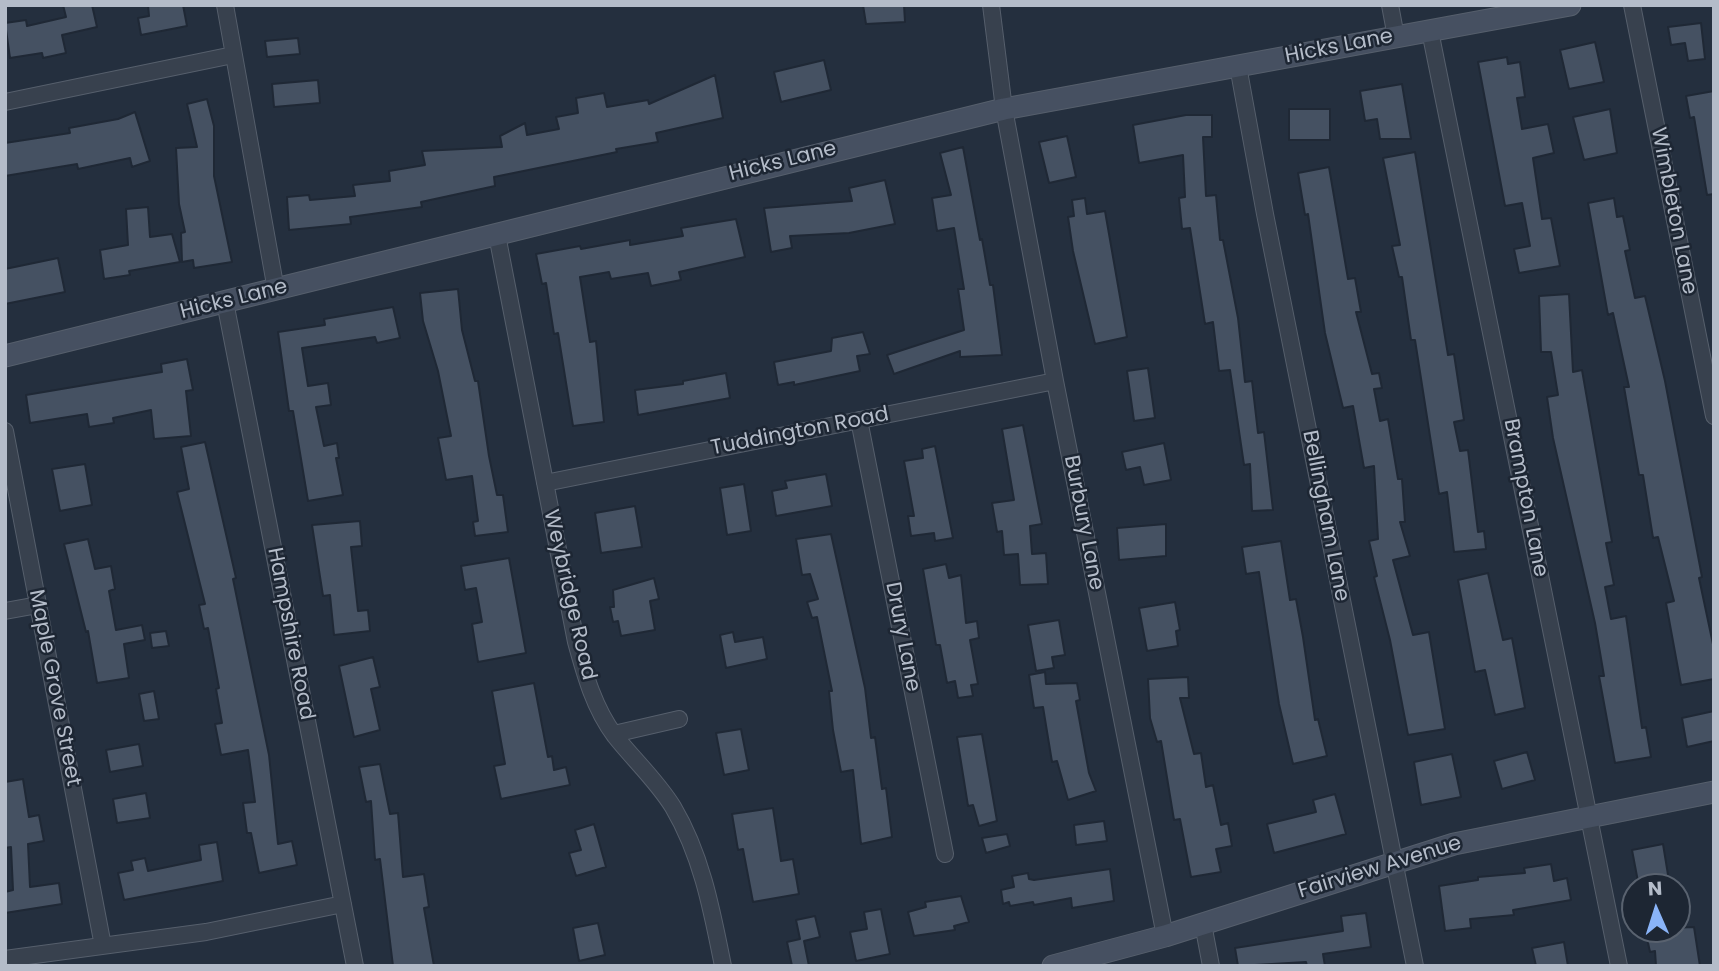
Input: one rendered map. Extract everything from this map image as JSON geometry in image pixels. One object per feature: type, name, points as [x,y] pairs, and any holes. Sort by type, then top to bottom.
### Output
[{"type":"main road","name":"Hicks Lane","points":[[5,356],[821,152],[1004,109],[1570,5]]},
{"type":"main road","name":"Fairview Avenue","points":[[1052,966],[1165,936],[1395,862],[1492,835],[1714,792]]},
{"type":"street","points":[[225,5],[276,290]]},
{"type":"street","name":"Burbury Lane","points":[[991,5],[1004,109],[1165,936]]},
{"type":"street","points":[[1390,5],[1396,37]]},
{"type":"street","name":"Wimbleton Lane","points":[[1632,5],[1714,416]]},
{"type":"street","name":"Brampton Lane","points":[[1430,31],[1619,966]]},
{"type":"street","points":[[5,102],[233,55]]},
{"type":"street","name":"Bellingham Lane","points":[[1238,66],[1270,241],[1415,966]]},
{"type":"street","name":"Weybridge Road","points":[[497,235],[587,682],[614,734],[660,788],[691,841],[709,894],[723,966]]},
{"type":"street","name":"Hampshire Road","points":[[225,302],[355,966]]},
{"type":"street","name":"Tuddington Road","points":[[545,483],[1055,381]]},
{"type":"street","name":"Drury Lane","points":[[859,420],[945,854]]},
{"type":"street","name":"Maple Grove Street","points":[[5,431],[103,946]]},
{"type":"street","points":[[5,611],[38,605]]},
{"type":"street","points":[[614,734],[679,719]]},
{"type":"street","points":[[5,959],[206,932],[343,904]]},
{"type":"street","points":[[1203,924],[1211,966]]},
{"type":"building","points":[[63,5],[92,5],[97,27],[62,35],[66,53],[43,58],[42,53],[10,58],[5,23],[26,20],[27,26],[66,17]]},
{"type":"building","points":[[148,5],[183,5],[187,26],[141,35],[138,18],[149,16]]},
{"type":"building","points":[[863,5],[904,5],[905,22],[866,24]]},
{"type":"building","points":[[1701,23],[1705,59],[1688,61],[1685,43],[1671,45],[1668,27]]},
{"type":"building","points":[[298,38],[300,54],[267,57],[265,41]]},
{"type":"building","points":[[1595,42],[1604,82],[1569,89],[1560,50]]},
{"type":"building","points":[[1507,57],[1508,64],[1520,62],[1525,97],[1517,98],[1522,129],[1548,124],[1554,153],[1533,158],[1542,219],[1551,218],[1560,266],[1519,273],[1514,249],[1530,246],[1522,203],[1505,206],[1478,62]]},
{"type":"building","points":[[824,60],[831,90],[781,102],[774,72]]},
{"type":"building","points":[[715,75],[723,118],[656,133],[658,142],[494,177],[495,186],[421,202],[422,207],[350,217],[351,224],[289,230],[287,197],[309,195],[310,200],[355,196],[353,185],[390,181],[389,171],[425,165],[422,151],[502,147],[500,136],[525,123],[527,135],[559,129],[556,117],[578,113],[576,98],[604,93],[607,107],[648,100],[649,104]]},
{"type":"building","points":[[318,80],[320,103],[274,107],[272,84]]},
{"type":"building","points":[[1402,84],[1411,139],[1380,139],[1377,119],[1365,121],[1360,91]]},
{"type":"building","points":[[1714,91],[1714,194],[1707,195],[1694,117],[1690,118],[1686,96]]},
{"type":"building","points":[[207,99],[214,126],[214,176],[232,262],[194,268],[193,260],[182,262],[181,233],[185,232],[179,204],[176,148],[197,147],[187,104]]},
{"type":"building","points":[[1289,109],[1330,109],[1330,140],[1289,140]]},
{"type":"building","points":[[1610,109],[1617,153],[1584,160],[1573,117]]},
{"type":"building","points":[[135,112],[150,161],[132,167],[130,158],[78,169],[77,164],[5,176],[5,143],[70,133],[69,128],[118,119]]},
{"type":"building","points":[[1186,115],[1212,115],[1212,137],[1203,137],[1206,196],[1216,195],[1220,240],[1223,240],[1238,318],[1245,382],[1252,381],[1258,433],[1264,432],[1273,510],[1252,511],[1250,464],[1244,465],[1230,370],[1219,371],[1213,322],[1205,324],[1190,228],[1182,229],[1179,198],[1185,197],[1183,155],[1139,163],[1133,125]]},
{"type":"building","points":[[1067,136],[1076,177],[1049,183],[1039,142]]},
{"type":"building","points":[[963,147],[980,240],[982,239],[990,285],[993,285],[1002,355],[960,357],[960,351],[894,374],[887,355],[964,330],[958,289],[964,289],[954,228],[937,231],[932,198],[951,195],[940,153]]},
{"type":"building","points":[[1415,152],[1448,355],[1454,354],[1464,420],[1454,422],[1460,451],[1468,450],[1478,532],[1484,531],[1486,549],[1454,552],[1447,492],[1439,494],[1415,340],[1411,340],[1402,277],[1399,277],[1392,246],[1400,245],[1383,158]]},
{"type":"building","points":[[1329,167],[1348,279],[1355,278],[1361,312],[1356,312],[1372,374],[1379,373],[1382,388],[1374,389],[1380,421],[1388,419],[1398,479],[1402,479],[1405,522],[1400,522],[1410,556],[1393,560],[1413,635],[1429,632],[1445,729],[1408,735],[1390,640],[1374,577],[1377,576],[1369,541],[1378,539],[1374,466],[1364,468],[1353,406],[1343,408],[1325,333],[1308,214],[1305,215],[1298,173]]},
{"type":"building","points":[[885,180],[895,224],[849,233],[790,236],[792,248],[771,252],[764,208],[852,201],[849,188]]},
{"type":"building","points":[[1085,198],[1087,214],[1105,211],[1127,337],[1095,344],[1073,251],[1068,217],[1074,216],[1072,200]]},
{"type":"building","points":[[1614,198],[1617,217],[1623,216],[1630,250],[1625,251],[1635,298],[1645,296],[1665,381],[1714,649],[1714,679],[1681,685],[1666,603],[1674,601],[1658,537],[1653,538],[1643,475],[1639,475],[1624,387],[1629,387],[1613,313],[1608,315],[1588,203]]},
{"type":"building","points":[[148,207],[150,237],[172,234],[180,262],[129,271],[130,275],[104,279],[100,250],[128,245],[126,209]]},
{"type":"building","points":[[736,219],[745,257],[679,272],[681,280],[651,286],[648,273],[611,279],[609,272],[580,277],[590,342],[596,341],[604,422],[573,426],[558,333],[554,334],[546,283],[542,284],[536,254],[580,246],[581,249],[630,240],[630,245],[683,236],[681,228]]},
{"type":"building","points":[[58,258],[65,292],[5,304],[5,269]]},
{"type":"building","points":[[458,289],[462,330],[475,381],[478,381],[489,456],[497,495],[503,495],[508,532],[475,536],[473,522],[478,521],[472,476],[446,480],[438,438],[451,436],[438,371],[423,321],[420,293]]},
{"type":"building","points":[[1569,294],[1573,372],[1582,370],[1612,542],[1606,543],[1614,585],[1605,587],[1611,619],[1626,616],[1642,728],[1646,727],[1651,757],[1615,763],[1599,676],[1604,676],[1595,623],[1553,438],[1547,397],[1558,395],[1551,352],[1541,352],[1539,296]]},
{"type":"building","points":[[393,307],[400,338],[377,343],[375,337],[302,348],[308,386],[328,383],[331,405],[316,407],[324,446],[337,443],[339,458],[336,458],[343,495],[308,501],[293,411],[289,411],[278,332],[325,325],[324,319]]},
{"type":"building","points":[[863,332],[870,354],[857,356],[860,371],[794,385],[794,382],[778,385],[774,362],[831,351],[832,338]]},
{"type":"building","points":[[187,359],[193,390],[186,391],[191,436],[154,439],[151,410],[113,418],[114,423],[89,427],[87,414],[30,423],[26,395],[162,372],[161,364]]},
{"type":"building","points":[[1148,368],[1155,418],[1134,421],[1127,371]]},
{"type":"building","points":[[726,373],[730,398],[638,415],[635,390],[683,384],[683,381]]},
{"type":"building","points":[[1023,425],[1042,524],[1030,526],[1032,554],[1046,553],[1048,584],[1020,585],[1018,554],[1004,555],[1002,531],[997,532],[992,503],[1014,500],[1002,429]]},
{"type":"building","points":[[205,442],[236,578],[233,579],[269,755],[278,844],[292,841],[297,865],[259,873],[251,833],[247,833],[243,803],[255,802],[248,750],[221,755],[215,724],[222,723],[216,689],[219,688],[208,628],[204,629],[199,605],[205,604],[177,492],[189,489],[181,447]]},
{"type":"building","points":[[1164,443],[1171,480],[1144,485],[1140,467],[1126,470],[1122,452]]},
{"type":"building","points":[[935,446],[953,538],[935,541],[934,533],[911,536],[908,516],[914,516],[904,461],[923,458],[922,449]]},
{"type":"building","points":[[85,464],[92,505],[60,511],[52,469]]},
{"type":"building","points":[[826,474],[832,506],[776,516],[772,491],[787,488],[785,481]]},
{"type":"building","points":[[744,484],[751,531],[727,535],[720,488]]},
{"type":"building","points":[[635,506],[642,547],[601,553],[595,513]]},
{"type":"building","points":[[360,521],[362,546],[351,547],[358,611],[368,610],[370,631],[334,635],[330,595],[323,596],[312,525]]},
{"type":"building","points":[[1166,524],[1166,556],[1119,560],[1117,528]]},
{"type":"building","points":[[831,534],[865,688],[871,738],[875,737],[882,789],[886,788],[892,837],[861,844],[853,770],[841,772],[833,730],[829,691],[832,691],[817,617],[812,618],[807,602],[818,599],[810,574],[802,575],[796,539]]},
{"type":"building","points":[[88,539],[95,569],[111,566],[115,589],[109,591],[116,630],[142,625],[145,640],[124,644],[129,678],[97,683],[88,631],[86,632],[64,544]]},
{"type":"building","points":[[1281,541],[1290,600],[1296,599],[1315,720],[1318,719],[1327,756],[1293,764],[1279,704],[1259,572],[1246,574],[1242,547]]},
{"type":"building","points":[[509,558],[526,653],[478,662],[472,624],[482,622],[476,588],[465,590],[461,566]]},
{"type":"building","points":[[946,564],[949,578],[961,575],[966,623],[977,621],[979,638],[970,640],[978,684],[971,685],[973,696],[958,698],[955,681],[947,683],[940,645],[936,645],[923,569]]},
{"type":"building","points":[[1488,573],[1503,640],[1512,638],[1525,708],[1495,715],[1485,670],[1475,672],[1458,580]]},
{"type":"building","points":[[654,578],[659,599],[650,601],[655,630],[621,636],[618,621],[613,622],[610,607],[614,607],[613,590]]},
{"type":"building","points":[[1175,602],[1180,630],[1176,631],[1178,646],[1147,651],[1139,608]]},
{"type":"building","points":[[1059,620],[1065,655],[1052,657],[1054,668],[1036,671],[1028,625]]},
{"type":"building","points":[[166,631],[169,646],[152,648],[150,633]]},
{"type":"building","points":[[733,632],[735,642],[763,637],[767,659],[726,668],[720,635]]},
{"type":"building","points":[[373,657],[380,687],[371,689],[380,730],[354,737],[339,666]]},
{"type":"building","points":[[1045,672],[1046,684],[1077,683],[1080,700],[1076,701],[1089,773],[1096,791],[1068,800],[1057,761],[1052,762],[1043,707],[1034,708],[1029,675]]},
{"type":"building","points":[[1188,677],[1189,698],[1180,698],[1194,754],[1201,753],[1206,787],[1213,785],[1221,825],[1228,823],[1232,846],[1216,849],[1221,872],[1191,877],[1180,819],[1174,820],[1161,741],[1157,742],[1150,718],[1148,679]]},
{"type":"building","points":[[534,683],[548,757],[552,756],[554,770],[566,767],[570,785],[501,799],[494,766],[505,764],[492,691]]},
{"type":"building","points":[[154,691],[159,719],[144,721],[139,694]]},
{"type":"building","points":[[1714,711],[1714,741],[1687,747],[1682,718]]},
{"type":"building","points":[[741,729],[749,770],[724,775],[716,733]]},
{"type":"building","points":[[982,734],[997,821],[979,826],[973,805],[968,806],[957,737]]},
{"type":"building","points":[[139,744],[143,766],[110,772],[106,750]]},
{"type":"building","points":[[1527,752],[1535,780],[1502,789],[1494,761]]},
{"type":"building","points":[[1452,754],[1461,797],[1421,805],[1414,762]]},
{"type":"building","points":[[380,764],[390,814],[398,813],[403,877],[424,874],[429,907],[424,908],[434,966],[393,966],[380,859],[375,860],[371,801],[366,802],[359,767]]},
{"type":"building","points":[[23,779],[29,817],[39,815],[44,841],[28,844],[30,887],[59,883],[62,904],[5,913],[5,892],[13,890],[11,847],[5,848],[5,782]]},
{"type":"building","points":[[146,793],[150,818],[117,823],[113,799]]},
{"type":"building","points":[[1335,794],[1346,834],[1274,853],[1267,824],[1316,812],[1313,800]]},
{"type":"building","points":[[773,808],[781,861],[793,859],[799,894],[753,902],[743,849],[738,850],[732,814]]},
{"type":"building","points":[[1104,821],[1107,841],[1076,845],[1074,825]]},
{"type":"building","points":[[594,824],[606,867],[576,876],[569,853],[581,850],[575,830]]},
{"type":"building","points":[[1007,834],[1010,846],[986,853],[982,838]]},
{"type":"building","points":[[217,842],[223,881],[124,900],[118,873],[133,870],[131,861],[145,858],[148,871],[201,860],[199,845]]},
{"type":"building","points":[[1663,844],[1668,873],[1636,873],[1632,850]]},
{"type":"building","points":[[1551,864],[1554,881],[1567,878],[1571,900],[1513,910],[1514,915],[1470,919],[1471,928],[1445,931],[1439,886],[1478,880],[1478,877],[1525,873],[1524,868]]},
{"type":"building","points":[[1110,869],[1114,901],[1072,908],[1071,898],[1034,905],[1033,902],[1010,906],[1009,902],[1003,904],[1001,890],[1014,887],[1012,876],[1028,873],[1029,879],[1034,880]]},
{"type":"building","points":[[961,896],[969,922],[954,926],[955,930],[914,936],[908,912],[926,907],[925,902]]},
{"type":"building","points":[[881,909],[890,954],[856,961],[850,932],[867,929],[864,912]]},
{"type":"building","points":[[1366,913],[1371,947],[1323,954],[1325,966],[1307,966],[1306,962],[1238,966],[1235,948],[1343,931],[1341,916]]},
{"type":"building","points":[[815,916],[820,937],[804,941],[809,966],[792,966],[787,942],[800,939],[796,920]]},
{"type":"building","points":[[598,923],[605,955],[579,961],[573,928]]},
{"type":"building","points":[[1691,927],[1694,927],[1700,966],[1656,966],[1655,951],[1650,952],[1648,943],[1691,943]]},
{"type":"building","points":[[1564,942],[1568,966],[1536,966],[1532,948]]}]
